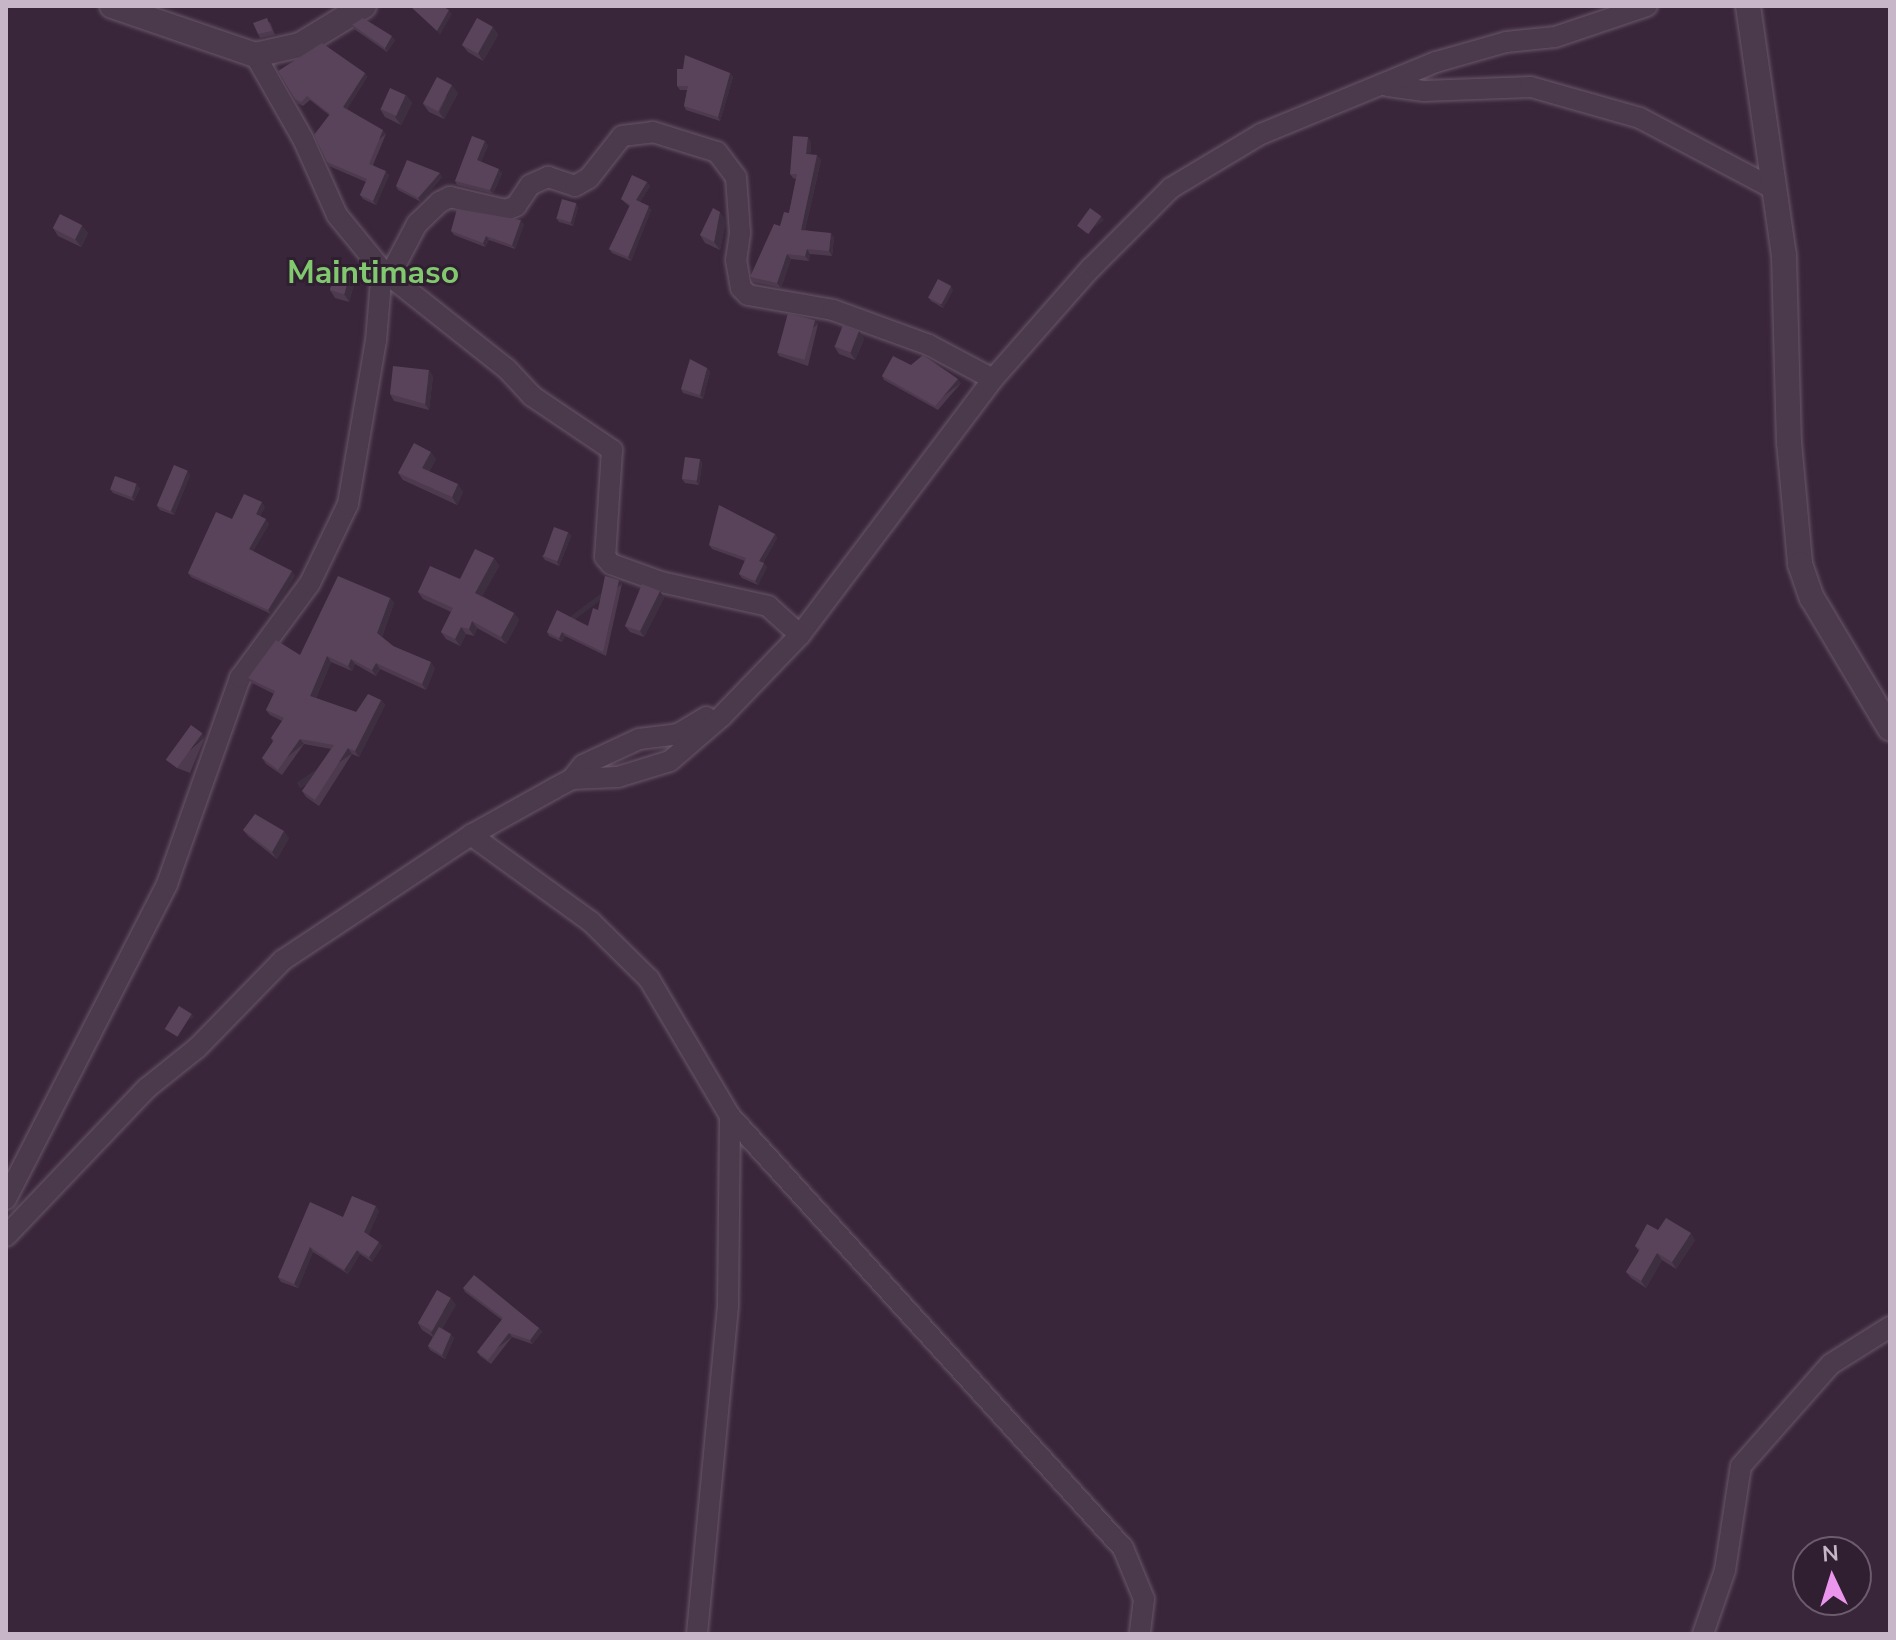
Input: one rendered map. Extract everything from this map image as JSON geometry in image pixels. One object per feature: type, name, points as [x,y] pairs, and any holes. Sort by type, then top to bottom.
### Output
[{"type":"street","points":[[112,6],[255,55],[300,45],[364,6]]},
{"type":"street","points":[[572,779],[618,777],[670,761],[751,686],[800,635],[993,379],[1091,268],[1171,188],[1261,134],[1388,86],[1436,62],[1506,42],[1555,37],[1647,6]]},
{"type":"street","points":[[1748,6],[1784,255],[1789,442],[1800,564],[1812,598],[1890,729]]},
{"type":"street","points":[[255,55],[303,139],[337,215],[385,274],[507,369],[532,396],[612,450],[605,557],[611,564],[661,582],[768,606],[800,635]]},
{"type":"street","points":[[1388,86],[1424,91],[1531,87],[1640,118],[1774,189]]},
{"type":"street","points":[[6,1199],[167,884],[240,678],[310,583],[348,504],[385,274],[417,224],[440,202],[450,197],[506,210],[516,206],[530,185],[548,177],[575,186],[589,178],[622,136],[653,132],[717,152],[736,177],[740,233],[736,260],[741,288],[748,295],[833,310],[929,345],[993,379]]},
{"type":"street","points":[[6,1236],[147,1088],[197,1048],[283,960],[471,835],[572,779],[583,765],[639,739],[678,734],[751,686]]},
{"type":"street","points":[[471,835],[591,922],[649,979],[730,1116],[1123,1548],[1144,1599],[1140,1634]]},
{"type":"street","points":[[697,1634],[728,1306],[730,1116]]},
{"type":"street","points":[[1703,1634],[1725,1570],[1741,1466],[1831,1364],[1890,1327]]},
{"type":"building","points":[[410,6],[442,6],[449,10],[437,31]]},
{"type":"building","points":[[267,18],[272,31],[258,34],[253,23]]},
{"type":"building","points":[[363,18],[392,36],[385,48],[352,25]]},
{"type":"building","points":[[477,18],[493,27],[478,54],[462,45]]},
{"type":"building","points":[[322,43],[365,73],[343,107],[383,130],[369,164],[386,171],[373,201],[360,195],[367,179],[327,162],[314,135],[330,114],[307,96],[301,102],[295,99],[278,71]]},
{"type":"building","points":[[685,55],[730,73],[718,117],[684,106],[688,86],[677,86],[677,69],[683,69]]},
{"type":"building","points":[[437,77],[452,85],[438,111],[423,103]]},
{"type":"building","points":[[390,88],[406,95],[396,116],[381,109]]},
{"type":"building","points":[[472,136],[485,141],[477,160],[499,169],[490,190],[455,181]]},
{"type":"building","points":[[793,136],[808,137],[806,154],[817,155],[801,230],[831,233],[829,251],[807,249],[805,256],[787,254],[777,283],[750,277],[774,224],[780,226],[784,212],[789,213],[797,174],[790,174]]},
{"type":"building","points":[[407,160],[440,173],[418,198],[396,186]]},
{"type":"building","points":[[632,175],[647,182],[636,200],[649,206],[628,257],[609,249],[630,205],[621,199]]},
{"type":"building","points":[[562,199],[576,203],[571,222],[556,218]]},
{"type":"building","points":[[713,208],[720,212],[714,242],[700,235]]},
{"type":"building","points":[[1090,208],[1101,216],[1088,234],[1077,226]]},
{"type":"building","points":[[457,209],[521,220],[512,245],[486,236],[483,243],[451,231]]},
{"type":"building","points":[[60,214],[82,225],[75,240],[53,228]]},
{"type":"building","points":[[337,265],[351,269],[344,294],[330,290]]},
{"type":"building","points":[[938,279],[951,286],[941,305],[928,298]]},
{"type":"building","points":[[788,313],[815,320],[804,360],[777,353]]},
{"type":"building","points":[[843,325],[859,331],[851,353],[835,346]]},
{"type":"building","points":[[923,355],[958,379],[935,406],[882,376],[893,356],[911,365]]},
{"type":"building","points":[[690,359],[707,368],[700,395],[681,389]]},
{"type":"building","points":[[393,366],[429,370],[425,404],[390,394]]},
{"type":"building","points":[[414,443],[431,452],[422,468],[458,484],[452,497],[398,473]]},
{"type":"building","points":[[685,457],[700,459],[697,481],[682,479]]},
{"type":"building","points":[[174,465],[188,471],[171,511],[157,506]]},
{"type":"building","points":[[115,476],[137,484],[132,497],[110,489]]},
{"type":"building","points":[[244,494],[262,502],[256,514],[266,519],[249,549],[292,571],[268,610],[188,573],[216,512],[232,519]]},
{"type":"building","points":[[719,505],[775,534],[759,561],[764,563],[755,581],[739,574],[746,558],[709,545]]},
{"type":"building","points":[[554,527],[568,532],[557,561],[543,556]]},
{"type":"building","points":[[475,549],[494,558],[475,593],[514,613],[501,637],[472,621],[469,629],[461,627],[455,639],[441,632],[453,608],[418,592],[430,566],[460,579]]},
{"type":"building","points":[[338,576],[390,598],[377,633],[393,646],[431,662],[422,684],[376,663],[372,670],[351,659],[348,666],[327,656],[310,696],[356,712],[368,694],[381,700],[355,751],[348,748],[315,800],[302,791],[334,745],[300,739],[278,770],[262,758],[284,718],[266,710],[275,691],[248,678],[276,640],[300,655]]},
{"type":"building","points":[[605,576],[619,580],[603,652],[562,632],[559,638],[547,632],[557,610],[588,626],[593,608],[598,610]]},
{"type":"building","points":[[642,584],[660,591],[640,631],[625,626]]},
{"type":"building","points":[[191,725],[202,733],[177,768],[166,760]]},
{"type":"building","points":[[255,814],[284,831],[272,852],[243,830]]},
{"type":"building","points":[[179,1006],[192,1014],[177,1037],[165,1029]]},
{"type":"building","points":[[352,1196],[376,1206],[364,1232],[379,1242],[369,1257],[357,1250],[344,1270],[310,1247],[294,1284],[278,1277],[310,1202],[343,1217]]},
{"type":"building","points":[[1666,1218],[1691,1233],[1672,1262],[1657,1253],[1641,1281],[1626,1272],[1640,1249],[1635,1246],[1647,1224],[1658,1230]]},
{"type":"building","points":[[474,1275],[539,1328],[530,1340],[509,1333],[488,1360],[477,1352],[503,1318],[463,1288]]},
{"type":"building","points":[[437,1290],[451,1298],[432,1331],[418,1323]]},
{"type":"building","points":[[439,1327],[451,1334],[442,1355],[428,1346]]},
{"type":"district","name":"Maintimaso","points":[[373,273]]}]
